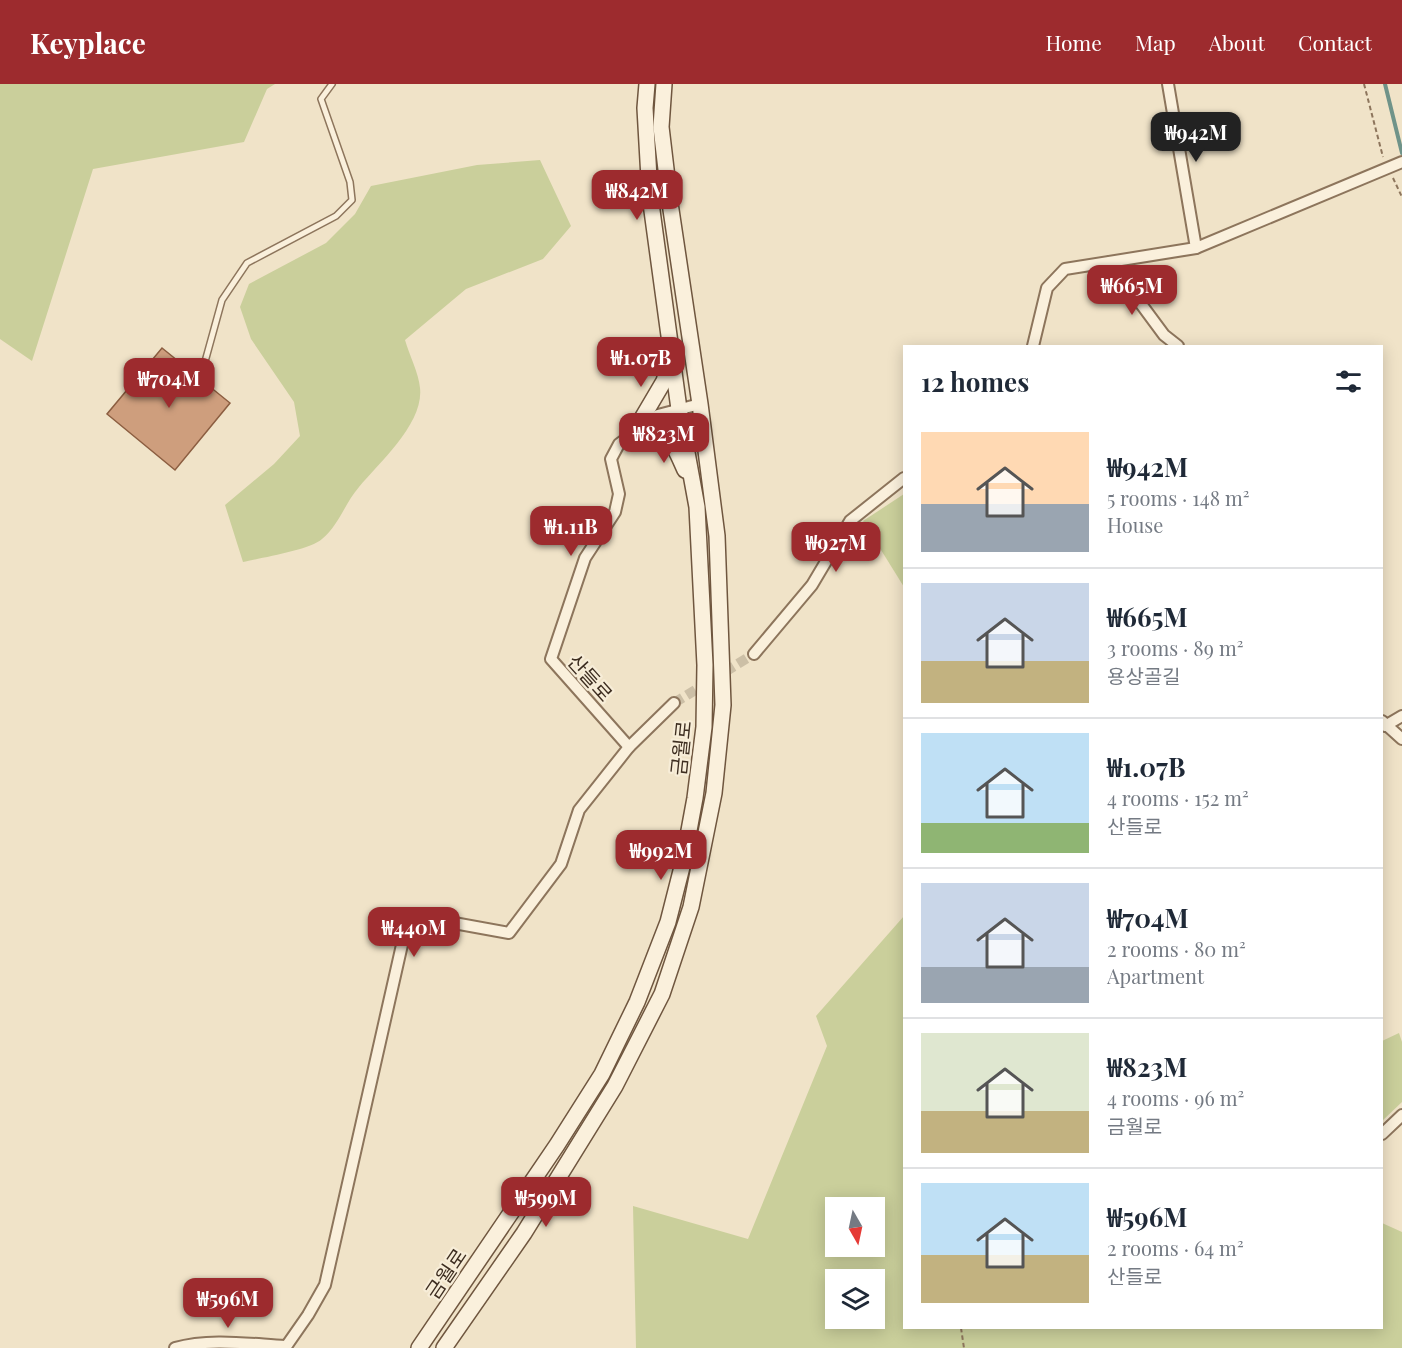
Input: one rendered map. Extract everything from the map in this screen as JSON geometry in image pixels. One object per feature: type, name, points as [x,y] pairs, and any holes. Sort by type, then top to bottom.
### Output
[{"type":"main road","name":"금월로","points":[[419,1348],[557,1145],[602,1074],[637,1002],[668,922],[683,863],[695,798],[704,727],[705,665],[695,492],[679,409],[650,196],[645,108],[646,84]]},
{"type":"main road","name":"금월로","points":[[444,1348],[524,1233],[615,1086],[662,994],[691,908],[714,793],[723,705],[717,536],[670,203],[662,127],[664,84]]},
{"type":"main road","points":[[634,432],[664,381],[672,356]]},
{"type":"main road","points":[[634,432],[654,432],[670,440],[695,492]]},
{"type":"street","points":[[1168,84],[1196,248]]},
{"type":"street","points":[[1034,345],[1047,288],[1065,269],[1196,248],[1396,165]]},
{"type":"street","points":[[1110,262],[1164,335],[1177,345]]},
{"type":"street","name":"산들로","points":[[629,747],[551,659],[585,558],[615,512],[619,495],[611,459],[619,444],[658,415],[700,404]]},
{"type":"street","points":[[754,654],[812,585],[850,521],[903,479]]},
{"type":"street","points":[[175,1348],[188,1344],[228,1343],[285,1347],[308,1315],[325,1285],[406,927],[413,918],[421,917],[509,933],[561,864],[579,810],[629,747],[674,703]]},
{"type":"street","points":[[1402,716],[1383,725],[1402,739]]},
{"type":"street","points":[[1383,1133],[1402,1115]]},
{"type":"lane","points":[[206,358],[222,300],[247,263],[336,216],[352,200],[350,182],[321,99],[332,84]]},
{"type":"path","points":[[1364,84],[1380,149],[1396,165],[1402,197]]},
{"type":"path","points":[[961,1329],[964,1348]]},
{"type":"green space","points":[[0,84],[275,84],[267,89],[244,142],[93,169],[32,361],[0,339]]},
{"type":"green space","points":[[540,160],[571,226],[543,259],[466,289],[405,340],[420,388],[415,415],[389,454],[354,493],[328,533],[307,547],[243,562],[225,505],[274,464],[300,436],[294,402],[251,339],[240,307],[249,284],[326,243],[355,214],[371,186],[477,165]]},
{"type":"green space","points":[[903,495],[903,585],[863,521]]},
{"type":"green space","points":[[903,917],[903,1329],[1383,1329],[1383,1223],[1402,1232],[1402,1348],[636,1348],[633,1206],[748,1239],[827,1046],[816,1016]]},
{"type":"green space","points":[[1399,1033],[1402,1042],[1402,1102],[1383,1120],[1383,1041]]},
{"type":"building","points":[[162,348],[230,403],[175,470],[107,414]]},
{"type":"waterway","points":[[1385,84],[1402,153]]},
{"type":"tunnel","points":[[674,703],[754,654]]}]
